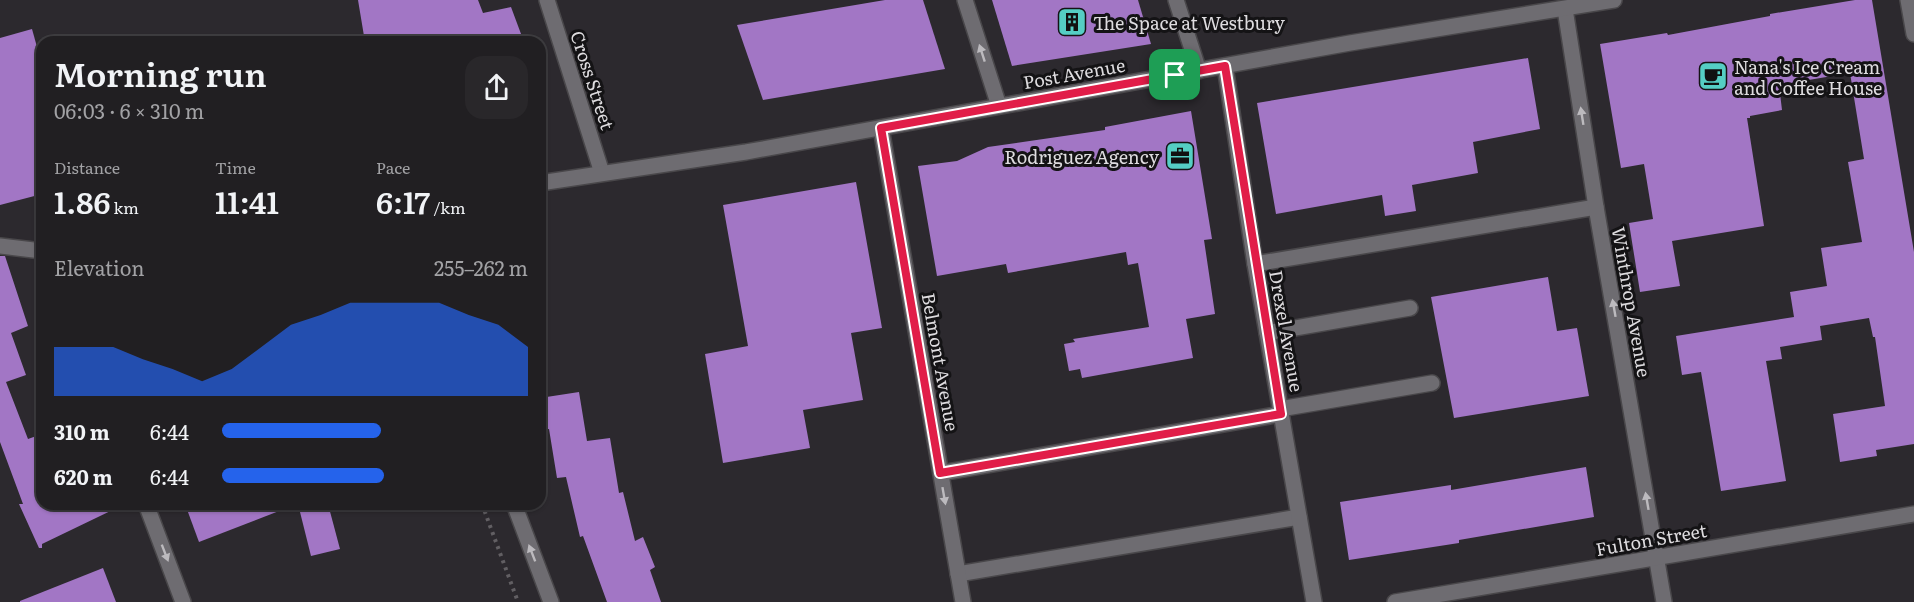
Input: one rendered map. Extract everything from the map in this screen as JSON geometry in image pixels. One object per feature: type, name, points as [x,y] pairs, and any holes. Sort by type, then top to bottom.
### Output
[{"type":"street","name":"Cross Street","points":[[547,0],[602,173]]},
{"type":"street","points":[[966,0],[999,106]]},
{"type":"street","points":[[1176,0],[1199,71]]},
{"type":"street","name":"Post Avenue","points":[[546,182],[746,152],[1350,43],[1614,0]]},
{"type":"street","points":[[1908,0],[1914,34]]},
{"type":"street","name":"Winthrop Avenue","points":[[1565,9],[1596,207],[1664,602]]},
{"type":"street","name":"Drexel Avenue","points":[[1225,66],[1255,264],[1314,602]]},
{"type":"street","name":"Belmont Avenue","points":[[881,128],[963,602]]},
{"type":"street","points":[[1255,264],[1596,207]]},
{"type":"street","points":[[0,246],[36,250]]},
{"type":"street","points":[[1267,333],[1410,308]]},
{"type":"street","points":[[940,473],[1432,383]]},
{"type":"street","points":[[149,510],[183,602]]},
{"type":"street","points":[[516,510],[551,602]]},
{"type":"street","name":"Fulton Street","points":[[1395,602],[1914,514]]},
{"type":"street","points":[[958,574],[1299,517]]},
{"type":"path","points":[[484,510],[518,602]]},
{"type":"building","points":[[358,0],[478,0],[483,13],[511,7],[522,36],[364,36]]},
{"type":"building","points":[[885,0],[923,0],[945,69],[763,100],[737,25]]},
{"type":"building","name":"The Space at Westbury","points":[[992,0],[1138,0],[1151,44],[1012,66]]},
{"type":"building","points":[[1855,0],[1872,0],[1914,252],[1914,444],[1876,450],[1877,456],[1840,462],[1833,414],[1885,406],[1875,337],[1873,337],[1869,318],[1820,326],[1822,340],[1780,347],[1782,359],[1766,361],[1786,481],[1721,491],[1701,372],[1682,375],[1676,336],[1794,317],[1790,292],[1827,286],[1821,248],[1862,242],[1848,162],[1864,159],[1850,73],[1779,85],[1782,110],[1747,118],[1764,226],[1672,241],[1680,286],[1640,292],[1629,223],[1653,219],[1644,164],[1621,168],[1600,44],[1667,33],[1668,35],[1770,16],[1770,14]]},
{"type":"building","points":[[32,29],[36,43],[36,196],[0,205],[0,38]]},
{"type":"building","points":[[1528,58],[1540,129],[1473,142],[1478,173],[1412,185],[1416,211],[1385,216],[1382,195],[1276,214],[1257,103]]},
{"type":"building","points":[[1191,111],[1212,239],[1204,240],[1215,314],[1186,319],[1193,358],[1082,378],[1080,369],[1069,371],[1064,344],[1075,342],[1073,339],[1149,327],[1138,263],[1128,265],[1126,252],[1008,273],[1006,264],[937,276],[918,166],[957,161],[988,147],[1105,130],[1105,127]]},
{"type":"building","points":[[856,182],[882,328],[851,333],[863,400],[803,410],[810,448],[723,463],[705,354],[748,346],[723,205]]},
{"type":"building","points":[[0,256],[5,256],[28,326],[11,333],[26,375],[6,382],[28,439],[36,436],[36,510],[113,510],[42,544],[42,548],[39,548],[19,504],[23,504],[0,442]]},
{"type":"building","points":[[1548,277],[1557,331],[1577,328],[1589,396],[1454,418],[1431,297]]},
{"type":"building","points":[[579,392],[587,441],[610,438],[619,493],[623,492],[635,541],[643,537],[655,567],[650,570],[661,602],[607,602],[583,536],[580,537],[566,477],[557,478],[549,429],[546,429],[546,397]]},
{"type":"building","points":[[1586,467],[1594,517],[1459,540],[1459,543],[1349,560],[1340,502],[1451,485],[1451,490]]},
{"type":"building","points":[[187,510],[282,510],[199,542]]},
{"type":"building","points":[[300,510],[330,510],[340,549],[311,556]]},
{"type":"building","points":[[103,568],[116,602],[20,602],[20,601]]},
{"type":"place","name":"The Space at Westbury","points":[[1072,22]]},
{"type":"place","name":"Nana's Ice Cream and Coffee House","points":[[1713,76]]},
{"type":"place","name":"Rodriguez Agency","points":[[1180,156]]},
{"type":"route","points":[[1225,66],[1255,264],[1281,414],[940,473],[881,128],[1175,75],[1225,66]]}]
